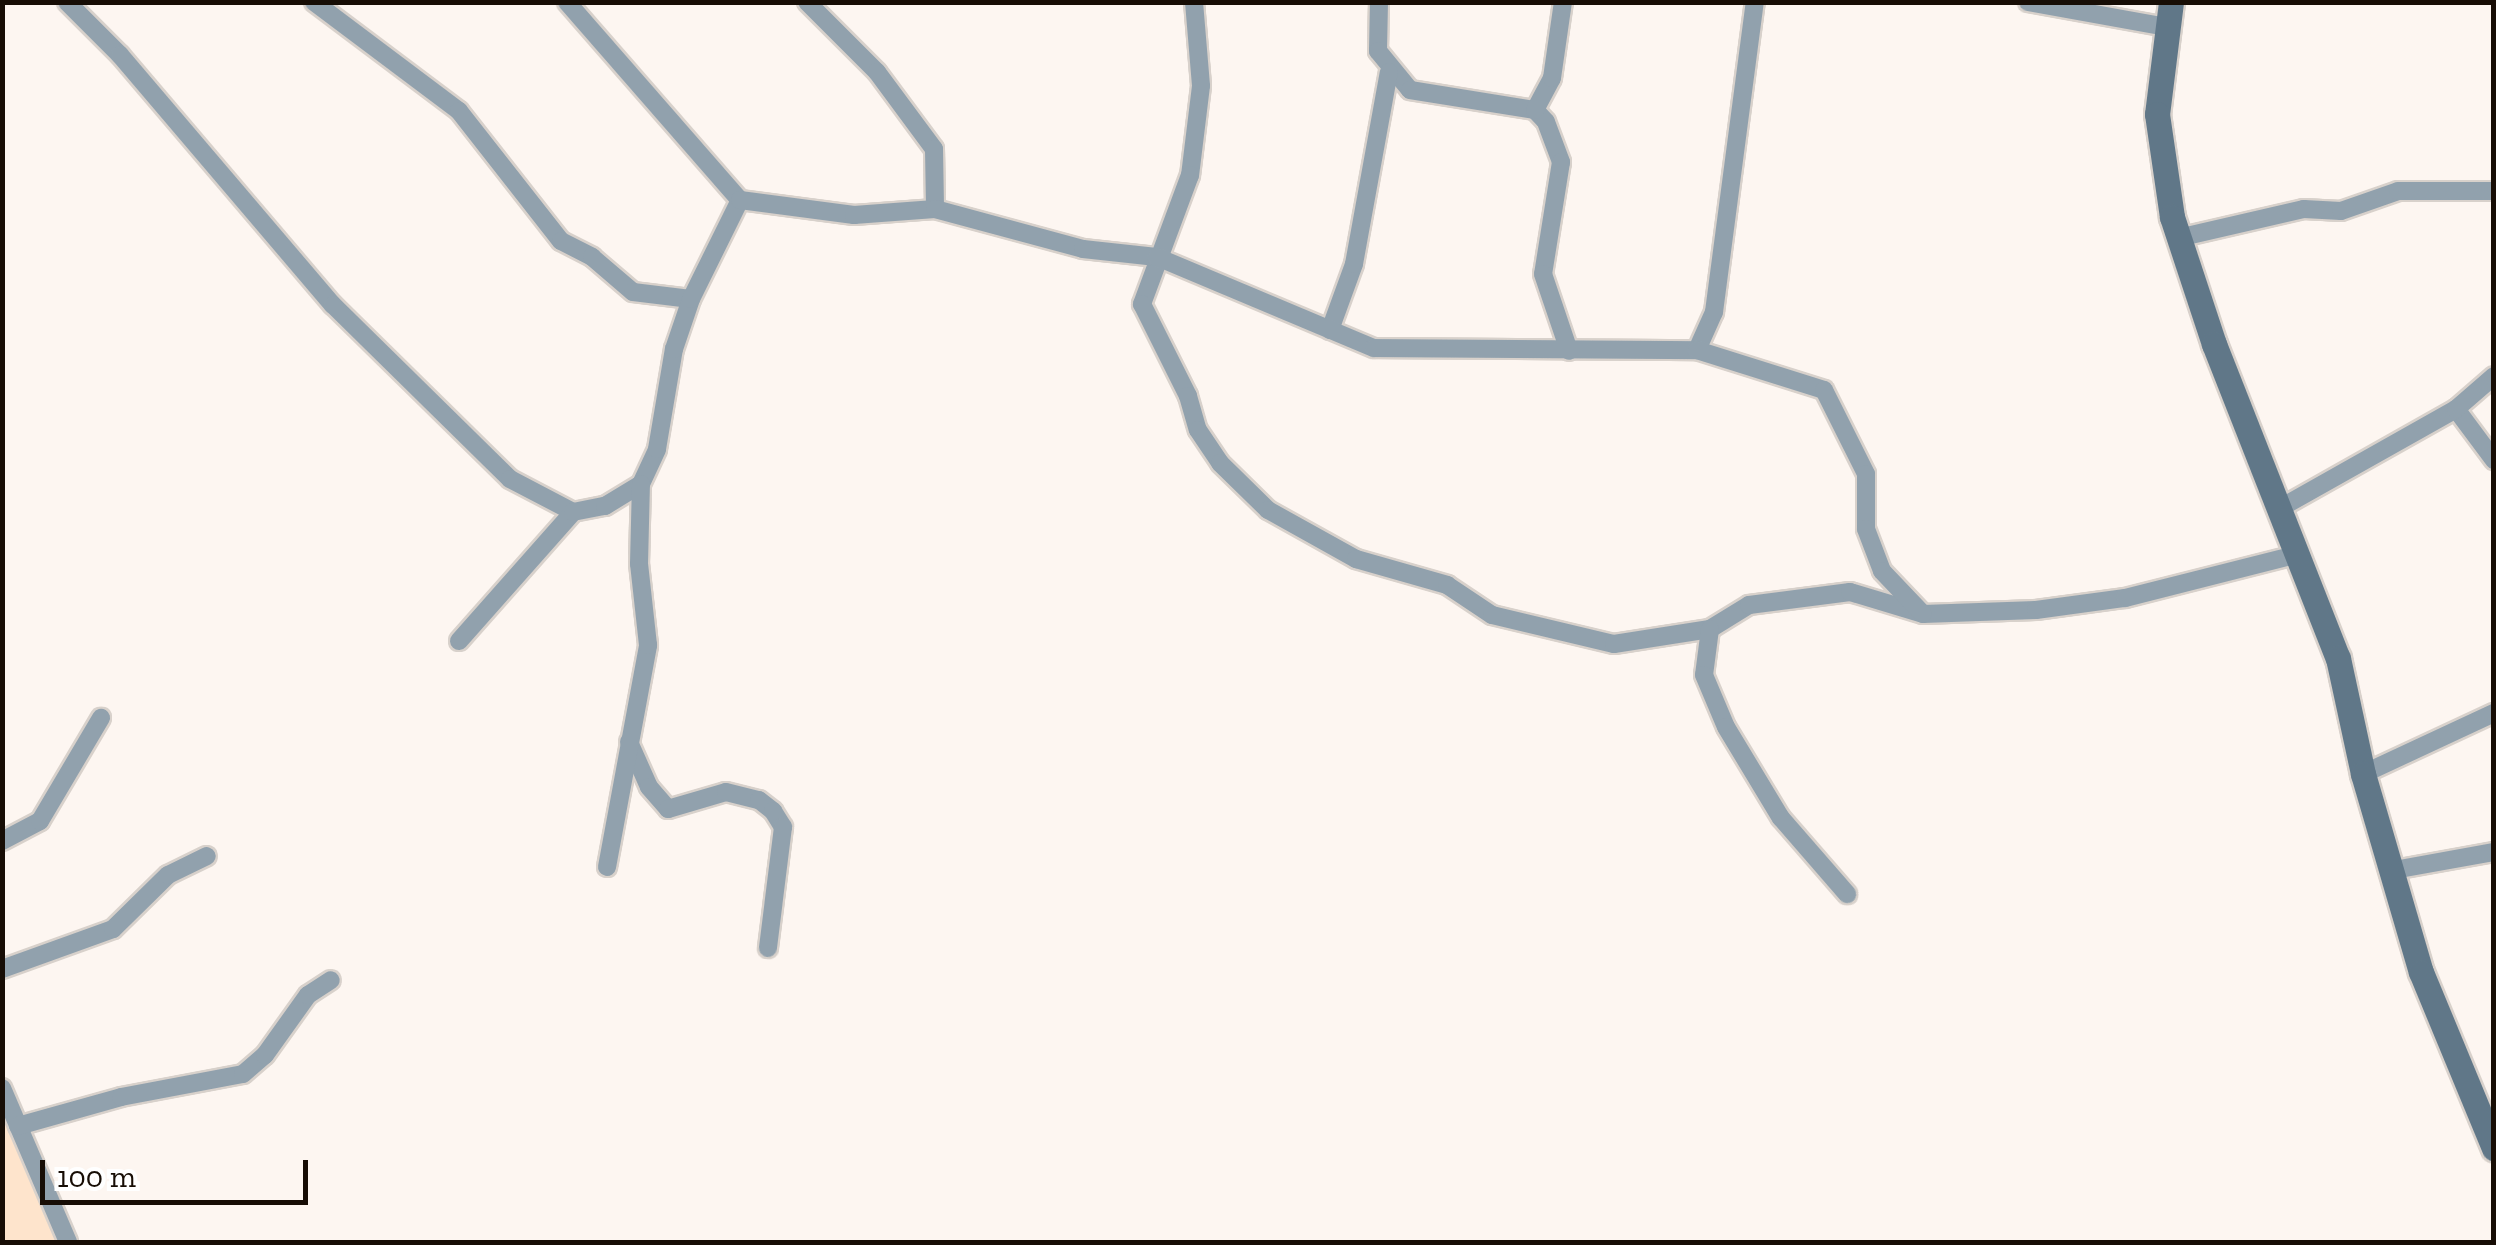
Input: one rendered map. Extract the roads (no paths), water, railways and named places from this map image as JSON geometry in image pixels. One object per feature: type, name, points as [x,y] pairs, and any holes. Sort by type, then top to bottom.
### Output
[{"type":"street","points":[[67,2],[120,55],[333,306],[510,479],[573,512]]},
{"type":"street","points":[[314,2],[458,111],[561,241],[592,256],[633,292],[691,298]]},
{"type":"street","points":[[567,2],[740,200],[854,215],[935,209],[1084,249],[1157,257],[1374,348],[1697,350],[1824,390],[1866,474],[1866,529],[1882,571],[1923,614]]},
{"type":"street","points":[[807,2],[877,72],[934,149],[935,209]]},
{"type":"street","points":[[1194,2],[1202,86],[1195,150],[1142,304],[1188,396],[1198,430],[1220,464],[1268,510],[1356,559],[1447,584],[1492,615],[1614,644],[1710,629],[1749,605],[1850,592],[1923,614],[1984,616],[2126,598],[2298,554]]},
{"type":"street","points":[[1380,2],[1378,50],[1389,72],[1410,90],[1536,110]]},
{"type":"street","points":[[1536,110],[1552,78],[1562,2]]},
{"type":"street","points":[[1697,350],[1714,312],[1755,2]]},
{"type":"street","points":[[2028,2],[2169,15],[2158,143],[2178,238],[2338,658],[2364,774],[2421,972],[2494,1148]]},
{"type":"street","points":[[1330,330],[1354,264],[1389,72]]},
{"type":"street","points":[[1536,110],[1561,162],[1543,274],[1569,351]]},
{"type":"street","points":[[2178,238],[2304,209],[2340,211],[2398,191],[2490,197]]},
{"type":"street","points":[[607,867],[648,645],[639,564],[641,484],[657,449],[674,349],[691,298],[740,200]]},
{"type":"street","points":[[2282,507],[2456,408],[2494,376]]},
{"type":"street","points":[[2456,408],[2494,460]]},
{"type":"street","points":[[460,641],[573,512],[605,506],[641,484]]},
{"type":"street","points":[[1710,629],[1704,675],[1726,727],[1782,818],[1847,894]]},
{"type":"street","points":[[2364,774],[2494,713]]},
{"type":"street","points":[[2,841],[40,821],[102,718]]},
{"type":"street","points":[[628,742],[649,787],[668,809],[726,792],[759,800],[773,811],[783,827],[768,948]]},
{"type":"street","points":[[2394,870],[2494,852]]},
{"type":"street","points":[[2,969],[113,930],[168,875],[206,856]]},
{"type":"street","points":[[18,1126],[121,1097],[243,1074],[265,1055],[308,995],[331,980]]},
{"type":"street","points":[[2,1088],[68,1242]]}]
